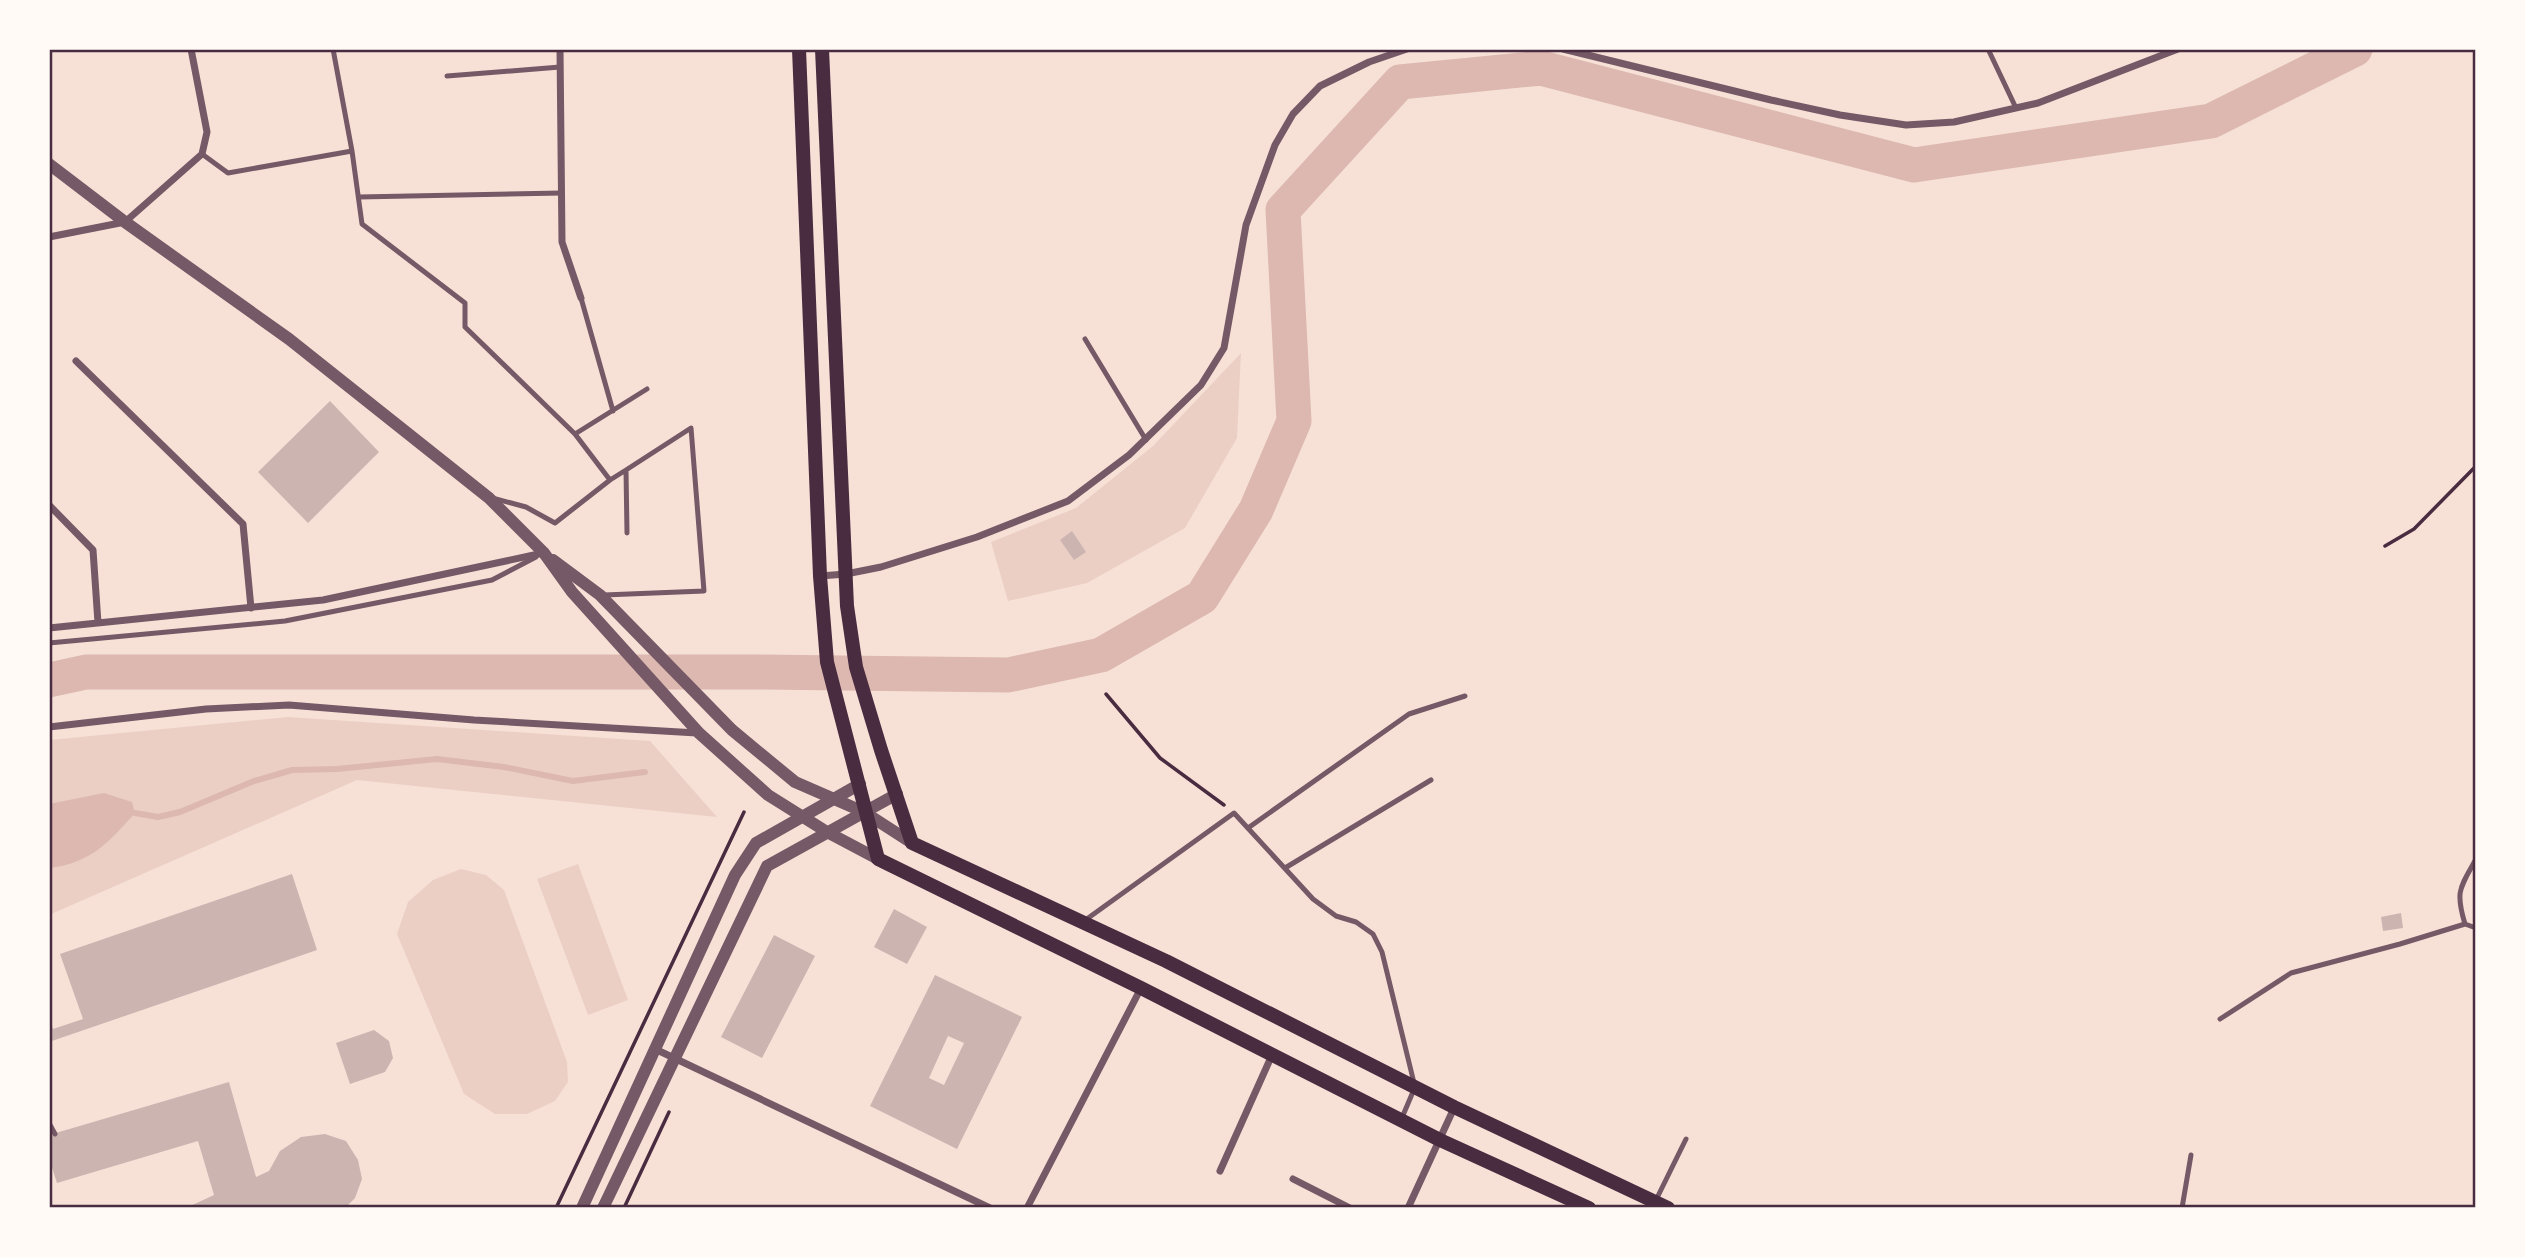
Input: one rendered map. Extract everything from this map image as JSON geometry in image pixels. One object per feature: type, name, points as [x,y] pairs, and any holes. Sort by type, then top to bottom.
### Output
[{"type":"main road","points":[[799,49],[820,576],[827,662],[878,859],[1141,988],[1440,1140],[1589,1208]]},
{"type":"main road","points":[[822,49],[847,606],[856,667],[912,843],[1166,961],[1454,1107],[1662,1205]]},
{"type":"street","points":[[49,237],[125,222],[202,154],[207,132],[191,49]]},
{"type":"street","points":[[560,49],[562,243],[581,298]]},
{"type":"street","points":[[820,576],[880,567],[977,537],[1068,500],[1146,440],[1201,385],[1224,348],[1246,225],[1275,145],[1293,114],[1320,86],[1369,62],[1407,49]]},
{"type":"street","points":[[1563,49],[1771,100],[1840,115],[1906,125],[1954,122],[2017,108],[2178,49]]},
{"type":"street","points":[[49,164],[289,339],[489,498],[544,553],[600,595],[732,730],[795,782],[864,812],[912,843]]},
{"type":"street","points":[[805,207],[829,206]]},
{"type":"street","points":[[76,361],[243,524],[251,608]]},
{"type":"street","points":[[49,505],[93,550],[98,623]]},
{"type":"street","points":[[49,628],[323,600],[544,553]]},
{"type":"street","points":[[544,553],[572,592],[699,733],[768,795],[827,832],[878,859]]},
{"type":"street","points":[[49,727],[206,709],[289,705],[474,720],[699,733]]},
{"type":"street","points":[[582,1208],[735,875],[756,843],[860,784]]},
{"type":"street","points":[[603,1208],[767,866],[897,794]]},
{"type":"street","points":[[1027,1208],[1141,988]]},
{"type":"street","points":[[655,1049],[990,1208]]},
{"type":"street","points":[[1220,1171],[1273,1055]]},
{"type":"street","points":[[1408,1208],[1454,1107]]},
{"type":"street","points":[[1293,1179],[1350,1208]]},
{"type":"lane","points":[[334,49],[362,224],[465,303],[465,327],[575,434],[610,480]]},
{"type":"lane","points":[[1988,49],[2017,108]]},
{"type":"lane","points":[[447,76],[560,67]]},
{"type":"lane","points":[[202,154],[228,173],[352,150]]},
{"type":"lane","points":[[359,197],[562,193]]},
{"type":"lane","points":[[581,298],[613,411]]},
{"type":"lane","points":[[1085,339],[1146,440]]},
{"type":"lane","points":[[575,434],[647,389]]},
{"type":"lane","points":[[489,498],[526,507],[555,523],[610,480],[691,428],[704,591],[600,595]]},
{"type":"lane","points":[[626,470],[627,533]]},
{"type":"lane","points":[[49,643],[285,621],[492,580],[544,553]]},
{"type":"lane","points":[[1248,828],[1409,714],[1465,696]]},
{"type":"lane","points":[[1285,868],[1431,780]]},
{"type":"lane","points":[[1082,922],[1234,813],[1312,899],[1336,916],[1356,922],[1373,934],[1382,952],[1415,1087],[1401,1120]]},
{"type":"lane","points":[[2465,924],[2459,904],[2459,890],[2476,859]]},
{"type":"lane","points":[[2220,1019],[2291,973],[2465,924],[2476,928]]},
{"type":"lane","points":[[49,1123],[55,1134]]},
{"type":"lane","points":[[1662,1205],[1686,1139]]},
{"type":"lane","points":[[2182,1208],[2191,1155]]},
{"type":"path","points":[[2385,545],[2414,529],[2476,466]]},
{"type":"path","points":[[1106,694],[1160,758],[1234,813]]},
{"type":"path","points":[[556,1208],[744,812]]},
{"type":"path","points":[[624,1208],[669,1111]]},
{"type":"shaded area","points":[[1241,353],[1237,438],[1185,528],[1087,583],[1008,601],[991,542],[1076,508],[1153,446]]},
{"type":"shaded area","points":[[288,717],[650,741],[717,817],[357,780],[49,915],[49,740]]},
{"type":"shaded area","points":[[104,793],[132,802],[135,813],[98,850],[76,862],[49,868],[49,804]]},
{"type":"shaded area","points":[[578,864],[628,1000],[588,1015],[537,879]]},
{"type":"shaded area","points":[[461,869],[486,875],[504,890],[567,1062],[568,1082],[555,1101],[527,1114],[495,1114],[464,1094],[397,934],[408,902],[433,880]]},
{"type":"building","points":[[330,401],[379,452],[308,523],[258,472]]},
{"type":"building","points":[[1072,531],[1086,552],[1074,560],[1060,540]]},
{"type":"building","points":[[292,874],[317,950],[49,1042],[49,1016],[53,1029],[83,1019],[60,954]]},
{"type":"building","points":[[894,909],[927,927],[907,964],[874,947]]},
{"type":"building","points":[[2401,913],[2403,928],[2383,931],[2381,917]]},
{"type":"building","points":[[774,935],[815,956],[762,1058],[721,1037]]},
{"type":"building","points":[[935,975],[1022,1017],[957,1149],[870,1106]],"holes":[[[948,1036],[964,1043],[944,1085],[929,1078]]]},
{"type":"building","points":[[374,1030],[389,1041],[393,1058],[385,1072],[350,1084],[336,1043]]},
{"type":"building","points":[[229,1082],[256,1177],[269,1171],[280,1151],[301,1137],[325,1134],[346,1141],[358,1160],[362,1179],[355,1198],[345,1208],[186,1208],[214,1195],[198,1141],[57,1183],[49,1158],[49,1135]]},
{"type":"waterway","points":[[49,680],[86,672],[757,672],[1008,675],[1101,655],[1202,597],[1256,510],[1294,421],[1283,210],[1400,82],[1541,68],[1914,165],[2211,121],[2355,49]]},
{"type":"waterway","points":[[135,813],[158,817],[180,812],[254,781],[292,770],[337,769],[437,759],[504,767],[573,781],[645,772]]}]
